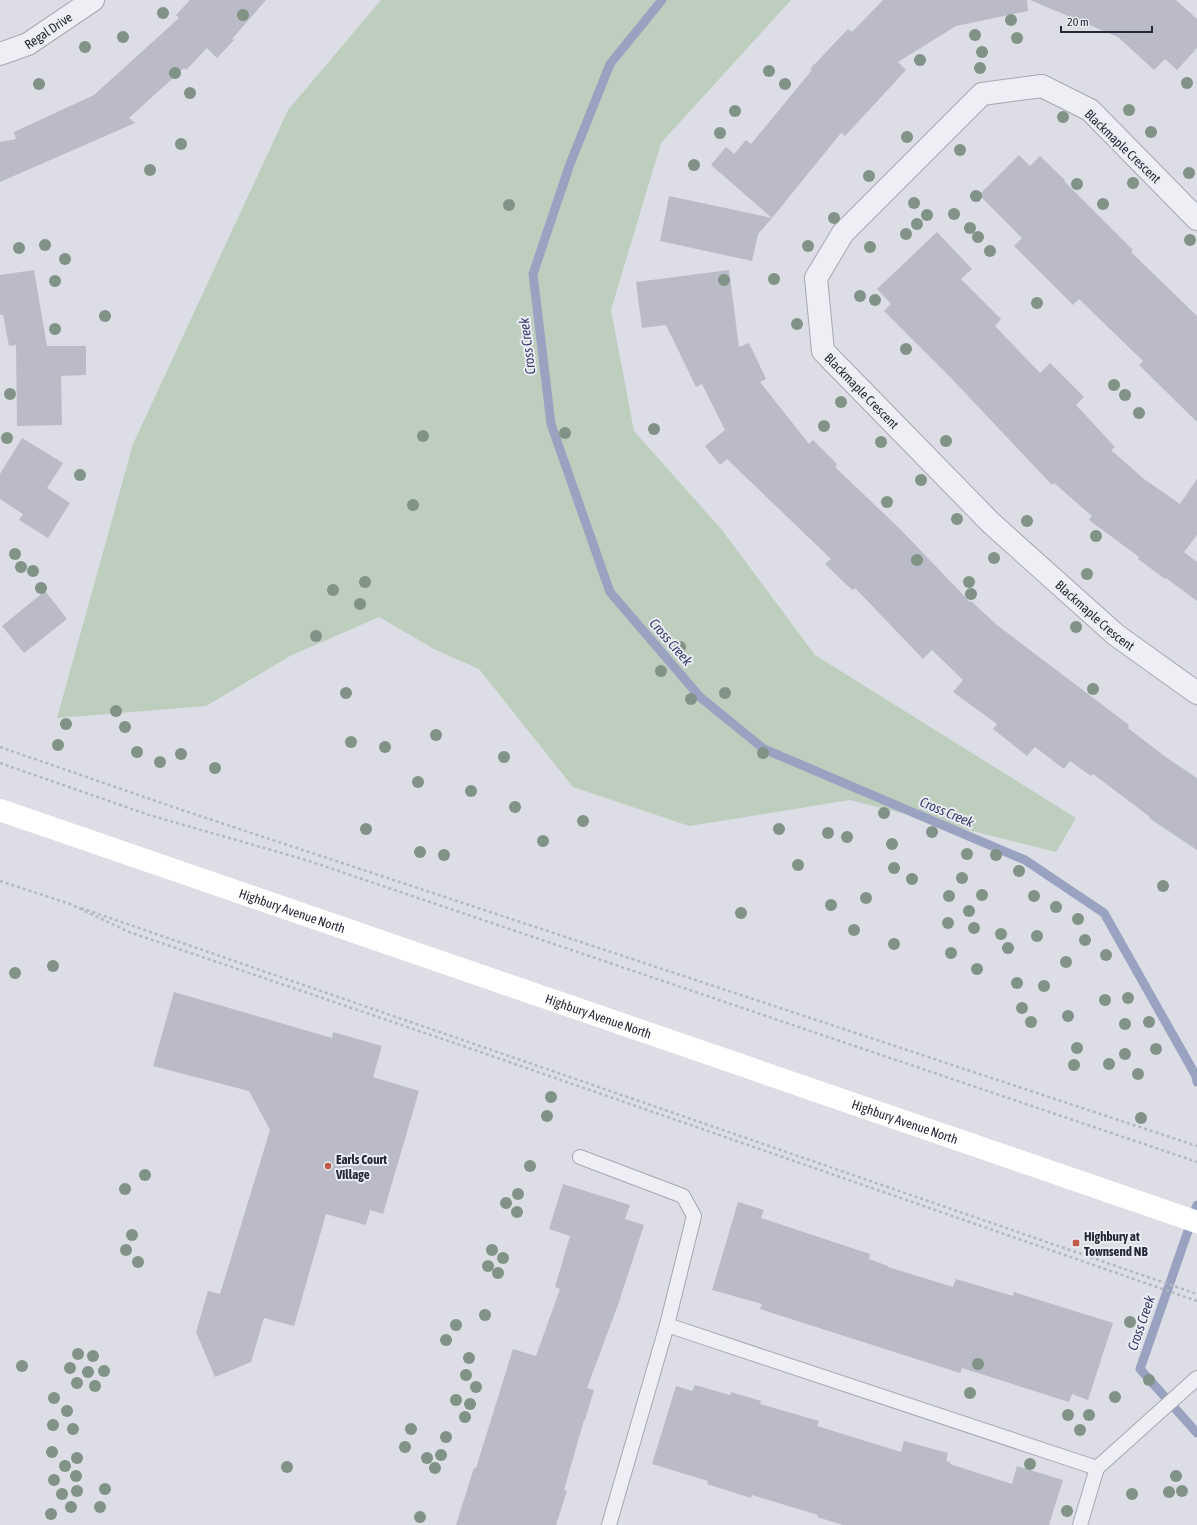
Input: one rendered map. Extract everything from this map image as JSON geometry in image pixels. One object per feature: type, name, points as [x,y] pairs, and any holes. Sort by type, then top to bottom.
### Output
[{"type":"main road","name":"Highbury Avenue North","points":[[0,810],[1197,1222]]},
{"type":"street","name":"Regal Drive","points":[[0,54],[28,44],[93,0]]},
{"type":"street","name":"Blackmaple Crescent","points":[[1197,219],[1090,110],[1042,86],[982,94],[843,233],[816,278],[823,351],[990,523],[1116,635],[1197,693]]},
{"type":"lane","points":[[580,1157],[683,1196],[694,1216],[667,1326],[609,1525]]},
{"type":"lane","points":[[667,1326],[1097,1468]]},
{"type":"lane","points":[[1080,1525],[1097,1468],[1197,1378]]},
{"type":"path","points":[[0,747],[204,817],[1197,1146]]},
{"type":"path","points":[[0,763],[149,815],[314,862],[1197,1162]]},
{"type":"path","points":[[0,881],[1197,1294]]},
{"type":"path","points":[[70,904],[129,932],[1197,1301]]},
{"type":"green space","points":[[381,0],[791,0],[661,143],[611,310],[634,431],[722,530],[815,655],[1076,818],[1056,852],[850,800],[689,826],[573,787],[479,669],[434,649],[379,617],[290,656],[206,706],[57,718],[133,444],[288,110]]},
{"type":"building","points":[[190,0],[266,0],[232,39],[234,40],[217,58],[207,48],[186,70],[184,68],[129,118],[135,123],[0,182],[0,142],[16,139],[14,132],[94,95],[179,18],[176,15]]},
{"type":"building","points":[[883,0],[1027,0],[1028,11],[956,26],[898,62],[906,70],[845,136],[841,133],[772,218],[711,165],[726,147],[734,154],[746,140],[751,144],[812,70],[810,69],[848,29],[852,32]]},
{"type":"building","points":[[1030,0],[1176,0],[1197,19],[1197,48],[1177,70],[1165,59],[1154,70],[1118,37]]},
{"type":"building","points":[[1019,155],[1030,166],[1040,156],[1133,250],[1131,252],[1197,316],[1197,422],[1139,365],[1143,361],[1079,299],[1073,305],[1014,246],[1022,238],[979,195]]},
{"type":"building","points":[[669,196],[772,218],[758,234],[752,261],[660,241]]},
{"type":"building","points":[[937,232],[972,269],[961,279],[1001,319],[995,326],[1040,373],[1050,363],[1084,397],[1076,405],[1115,447],[1111,450],[1144,479],[1180,504],[1197,479],[1197,535],[1184,552],[1197,562],[1197,601],[1138,559],[1139,557],[1089,520],[1092,516],[1054,483],[1052,485],[952,379],[884,311],[891,304],[877,289]]},
{"type":"building","points":[[34,270],[47,346],[86,346],[86,375],[61,376],[62,425],[17,426],[16,345],[9,346],[3,315],[0,315],[0,275]]},
{"type":"building","points":[[729,270],[739,347],[749,343],[766,379],[760,382],[809,444],[813,440],[837,464],[835,467],[900,529],[970,602],[971,601],[997,625],[1129,725],[1128,728],[1167,758],[1197,778],[1197,850],[1149,818],[1150,817],[1093,774],[1091,776],[1070,761],[1064,769],[1035,747],[1027,756],[993,729],[997,724],[953,692],[963,680],[932,650],[923,659],[855,588],[852,590],[825,564],[831,559],[727,459],[720,465],[705,446],[725,430],[702,384],[696,387],[666,325],[642,328],[636,282]]},
{"type":"building","points":[[22,438],[63,463],[47,488],[70,503],[48,538],[19,520],[23,514],[0,499],[0,474]]},
{"type":"building","points":[[45,591],[67,619],[24,653],[2,626]]},
{"type":"building","name":"Earls Court Village","points":[[174,992],[332,1038],[333,1032],[382,1046],[373,1077],[419,1091],[383,1214],[370,1210],[366,1225],[326,1214],[294,1326],[264,1318],[251,1362],[215,1377],[196,1332],[208,1291],[220,1294],[270,1130],[249,1091],[153,1066]]},
{"type":"building","points":[[563,1184],[630,1205],[625,1219],[644,1225],[619,1302],[587,1388],[594,1390],[564,1490],[567,1491],[556,1525],[456,1525],[474,1468],[476,1468],[513,1349],[536,1356],[560,1289],[555,1287],[570,1236],[549,1229]]},
{"type":"building","points":[[738,1202],[764,1210],[761,1218],[870,1254],[869,1259],[888,1267],[953,1287],[956,1279],[1013,1296],[1014,1292],[1113,1323],[1088,1400],[1072,1394],[1069,1402],[962,1368],[960,1373],[760,1309],[762,1304],[712,1290]]},
{"type":"building","points":[[695,1385],[730,1395],[731,1392],[761,1401],[760,1404],[819,1421],[817,1426],[901,1452],[904,1441],[948,1453],[946,1461],[950,1462],[950,1464],[1012,1484],[1017,1466],[1063,1480],[1049,1525],[843,1525],[817,1517],[818,1515],[752,1495],[751,1498],[707,1484],[708,1481],[652,1464],[676,1386],[692,1391]]},
{"type":"waterway","name":"Cross Creek","points":[[662,0],[610,64],[570,164],[533,274],[551,424],[610,592],[700,697],[764,749],[1025,860],[1104,913],[1196,1076],[1197,1082]]},
{"type":"waterway","name":"Cross Creek","points":[[1197,1205],[1140,1369],[1197,1433]]},
{"type":"place","name":"Earls Court Village","points":[[328,1166]]},
{"type":"place","name":"Highbury at Townsend NB","points":[[1076,1243]]}]
